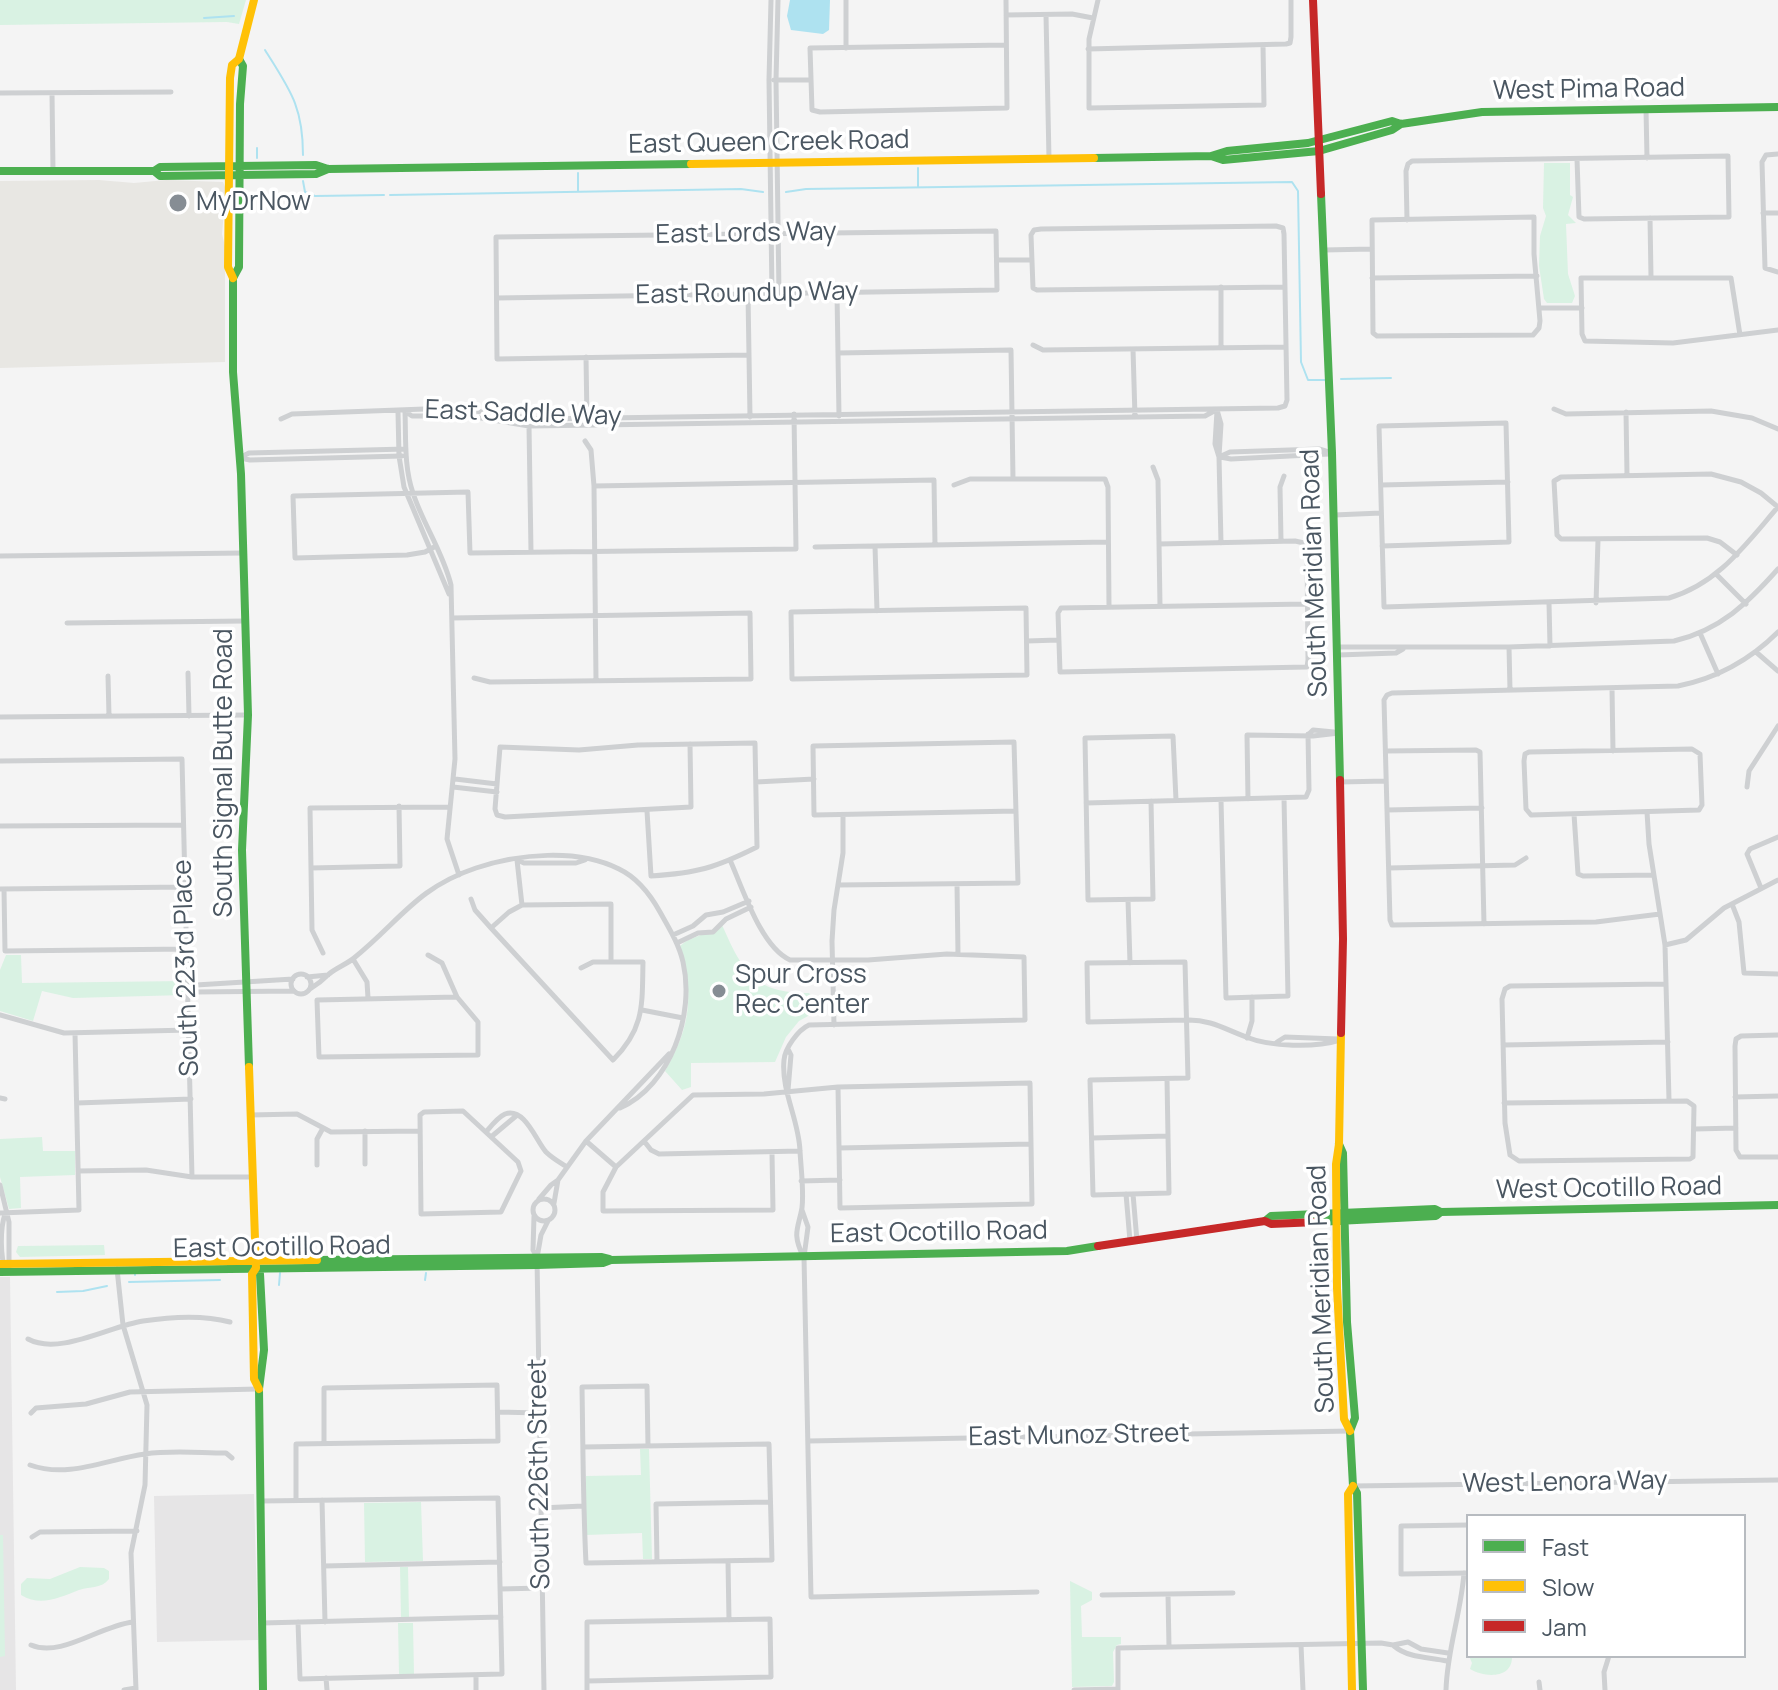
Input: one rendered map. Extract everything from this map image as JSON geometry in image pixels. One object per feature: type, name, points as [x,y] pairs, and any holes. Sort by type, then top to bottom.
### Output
[{"type":"street","name":"South Signal Butte Road","points":[[254,0],[239,59],[232,65],[230,78],[228,267],[233,278],[233,372],[248,715],[242,850],[256,1264],[252,1274],[254,1379],[259,1389],[263,1690]]},
{"type":"street","points":[[771,0],[776,294]]},
{"type":"street","points":[[772,80],[778,0]]},
{"type":"street","points":[[846,0],[846,48]]},
{"type":"street","points":[[1006,0],[1007,108],[812,110],[810,48],[1006,45]]},
{"type":"street","points":[[1098,0],[1088,49],[1089,108],[1264,105],[1263,45]]},
{"type":"street","points":[[1088,49],[1290,43],[1291,0]]},
{"type":"street","name":"South Meridian Road","points":[[1313,0],[1338,651],[1343,939],[1340,1215],[1355,1418],[1350,1431],[1353,1486],[1357,1493],[1363,1690]]},
{"type":"street","points":[[1006,15],[1072,14],[1093,18]]},
{"type":"street","points":[[1046,15],[1049,159]]},
{"type":"street","name":"South Signal Butte Road","points":[[233,278],[239,267],[243,66],[239,59]]},
{"type":"street","points":[[772,80],[810,80]]},
{"type":"street","points":[[0,93],[171,92]]},
{"type":"street","points":[[52,93],[53,171]]},
{"type":"street","name":"West Pima Road","points":[[1319,146],[1392,130],[1401,124],[1482,112],[1778,107]]},
{"type":"street","points":[[1646,109],[1647,158]]},
{"type":"street","name":"East Queen Creek Road","points":[[0,171],[154,171],[160,167],[240,171],[316,165],[328,169],[1211,156],[1223,160],[1250,159],[1319,146]]},
{"type":"street","points":[[1778,154],[1766,155],[1762,162],[1765,268],[1778,272]]},
{"type":"street","points":[[1407,220],[1408,164],[1412,161],[1728,156],[1729,217],[1584,219],[1579,217],[1577,159]]},
{"type":"street","points":[[1763,213],[1778,213]]},
{"type":"street","points":[[1534,217],[1540,321],[1537,332],[1527,337],[1509,334],[1377,336],[1373,329],[1372,220],[1407,220],[1534,217]]},
{"type":"street","points":[[1650,218],[1651,277]]},
{"type":"street","points":[[1033,345],[1043,350],[1286,347],[1285,287],[1284,234],[1283,228],[1034,230],[1031,235],[1033,288],[1037,290],[1285,287]]},
{"type":"street","name":"East Lords Way","points":[[497,298],[496,237],[996,231],[997,260]]},
{"type":"street","points":[[1324,250],[1372,249]]},
{"type":"street","points":[[997,260],[1032,260]]},
{"type":"street","name":"East Roundup Way","points":[[497,298],[997,290],[997,260]]},
{"type":"street","points":[[1372,278],[1537,276]]},
{"type":"street","points":[[1740,335],[1731,278],[1581,278],[1585,341],[1673,343],[1740,335],[1778,330]]},
{"type":"street","points":[[1221,287],[1221,348]]},
{"type":"street","points":[[837,293],[839,417]]},
{"type":"street","points":[[748,294],[750,419]]},
{"type":"street","points":[[497,298],[497,359],[749,355]]},
{"type":"street","points":[[1539,308],[1582,308]]},
{"type":"street","name":"East Saddle Way","points":[[402,412],[412,416],[469,416],[529,426],[587,422],[1135,413],[1285,406],[1286,347]]},
{"type":"street","points":[[1133,349],[1135,413]]},
{"type":"street","points":[[838,353],[1011,350],[1013,479]]},
{"type":"street","points":[[586,357],[587,422]]},
{"type":"street","name":"East Saddle Way","points":[[402,412],[462,409],[529,419],[587,422]]},
{"type":"street","points":[[1554,409],[1566,414],[1732,413],[1778,429]]},
{"type":"street","points":[[1217,410],[1215,444],[1219,457],[1221,543]]},
{"type":"street","points":[[281,419],[292,414],[402,412],[402,453],[410,494],[450,595],[454,779],[447,839],[459,875]]},
{"type":"street","points":[[1626,412],[1627,475]]},
{"type":"street","points":[[433,547],[407,555],[295,558],[293,496],[468,492],[470,553],[796,549],[794,418]]},
{"type":"street","points":[[529,419],[531,552]]},
{"type":"street","points":[[1382,546],[1509,542],[1506,423],[1379,426],[1381,513],[1382,546],[1384,607],[1596,603],[1669,598],[1698,587],[1723,570],[1737,555],[1778,507],[1761,493],[1711,474],[1557,478],[1554,481],[1557,535],[1561,539],[1707,538],[1720,542],[1737,555]]},
{"type":"street","points":[[585,441],[591,450],[594,486],[596,680]]},
{"type":"street","points":[[1219,457],[1230,452],[1319,449],[1332,453]]},
{"type":"street","points":[[239,458],[402,453]]},
{"type":"street","points":[[1153,467],[1158,480],[1160,606]]},
{"type":"street","points":[[1281,541],[1280,487],[1284,476]]},
{"type":"street","points":[[954,485],[970,479],[1105,479],[1108,487],[1109,607]]},
{"type":"street","points":[[594,486],[934,480],[935,545]]},
{"type":"street","points":[[1381,485],[1508,482]]},
{"type":"street","points":[[1334,515],[1381,513]]},
{"type":"street","points":[[1596,603],[1598,539]]},
{"type":"street","points":[[815,547],[1108,542]]},
{"type":"street","points":[[1159,544],[1304,543],[1307,548],[1308,660],[1307,667],[1060,672],[1058,613],[1061,608],[1307,604]]},
{"type":"street","points":[[875,546],[877,611]]},
{"type":"street","points":[[0,556],[243,553]]},
{"type":"street","points":[[1338,651],[1396,653],[1403,649],[1663,643],[1700,633],[1722,622],[1746,604],[1778,569]]},
{"type":"street","points":[[1716,574],[1746,604]]},
{"type":"street","points":[[1549,603],[1550,646]]},
{"type":"street","points":[[1026,608],[1027,675],[792,679],[791,612],[877,611],[1026,608]]},
{"type":"street","points":[[452,618],[750,613],[751,679],[490,682],[474,678]]},
{"type":"street","points":[[67,623],[245,621]]},
{"type":"street","points":[[1660,914],[1596,922],[1392,925],[1384,700],[1387,695],[1678,686],[1718,674],[1756,652],[1778,632]]},
{"type":"street","points":[[1700,633],[1718,674]]},
{"type":"street","points":[[1026,641],[1058,640]]},
{"type":"street","points":[[1509,647],[1510,690]]},
{"type":"street","points":[[1756,652],[1778,671]]},
{"type":"street","points":[[188,673],[189,716]]},
{"type":"street","points":[[108,676],[109,716]]},
{"type":"street","points":[[1612,688],[1613,751]]},
{"type":"street","points":[[0,717],[248,715]]},
{"type":"street","points":[[1747,787],[1749,771],[1775,738],[1778,726]]},
{"type":"street","points":[[1248,799],[1247,735],[1339,733]]},
{"type":"street","points":[[1086,803],[1306,797],[1309,794],[1308,734]]},
{"type":"street","points":[[1151,801],[1153,899],[1088,900],[1085,738],[1173,736],[1176,800]]},
{"type":"street","points":[[838,885],[1018,883],[1016,811],[1014,742],[813,746],[814,815],[1016,811]]},
{"type":"street","points":[[647,811],[651,876],[696,872],[757,847],[755,743],[690,744],[579,750],[500,747],[497,815],[691,807],[690,744]]},
{"type":"street","points":[[1697,750],[1700,754],[1702,805],[1699,810],[1527,813],[1525,754],[1613,751],[1697,750]]},
{"type":"street","points":[[1386,751],[1480,752],[1484,924]]},
{"type":"street","name":"South 223rd Place","points":[[0,761],[182,759],[192,1177]]},
{"type":"street","points":[[454,779],[497,784]]},
{"type":"street","points":[[756,782],[814,779]]},
{"type":"street","points":[[474,781],[474,790]]},
{"type":"street","points":[[1340,782],[1386,781]]},
{"type":"street","points":[[453,787],[497,792]]},
{"type":"street","points":[[1221,800],[1226,998],[1288,996],[1284,798]]},
{"type":"street","points":[[311,868],[400,866],[399,806]]},
{"type":"street","points":[[323,953],[312,930],[310,808],[450,807]]},
{"type":"street","points":[[1387,810],[1482,808]]},
{"type":"street","points":[[1647,812],[1665,945],[1669,1100]]},
{"type":"street","points":[[1574,814],[1578,874],[1654,875]]},
{"type":"street","points":[[834,1025],[834,910],[843,853],[843,815]]},
{"type":"street","points":[[0,826],[183,825]]},
{"type":"street","points":[[1761,888],[1747,854],[1750,849],[1778,837]]},
{"type":"street","points":[[246,987],[303,994],[353,959],[411,903],[430,889],[476,868],[524,857],[550,857],[586,860],[619,868],[633,877],[651,897],[675,939],[686,983],[683,1018],[670,1060],[656,1078],[586,1141],[558,1180],[533,1206],[533,1250],[537,1261]]},
{"type":"street","points":[[1389,868],[1515,865],[1526,858]]},
{"type":"street","points":[[517,860],[522,905]]},
{"type":"street","points":[[730,860],[770,944],[790,960],[958,954],[1024,957],[1025,1020],[809,1025],[798,1033],[788,1049],[791,1055],[787,1065],[788,1091],[800,1151],[802,1210],[808,1227],[804,1257],[811,1597],[1037,1592]]},
{"type":"street","points":[[1665,945],[1686,940],[1732,904],[1778,880]]},
{"type":"street","points":[[957,884],[958,954]]},
{"type":"street","points":[[185,887],[2,889],[5,951],[187,949]]},
{"type":"street","points":[[471,899],[475,910],[613,1060],[636,1031],[642,1010],[643,962],[593,962],[581,968]]},
{"type":"street","points":[[1128,899],[1130,963]]},
{"type":"street","points":[[491,928],[522,905],[611,904],[611,962]]},
{"type":"street","points":[[675,939],[704,916],[750,904]]},
{"type":"street","points":[[675,939],[705,931],[713,932],[750,904]]},
{"type":"street","points":[[1732,904],[1739,922],[1744,973],[1778,974]]},
{"type":"street","points":[[712,915],[718,920],[718,926]]},
{"type":"street","points":[[701,920],[705,931]]},
{"type":"street","points":[[428,955],[442,963],[457,997],[478,1022],[478,1055],[319,1057],[317,1000],[457,997]]},
{"type":"street","points":[[353,959],[367,982],[368,998]]},
{"type":"street","points":[[1167,1079],[1169,1193],[1093,1195],[1090,1080],[1188,1078],[1186,1020],[1185,962],[1087,963],[1088,1022],[1186,1020],[1213,1023],[1247,1038],[1285,1045],[1329,1044],[1340,1040]]},
{"type":"street","points":[[188,989],[195,992],[246,987],[300,975],[328,975]]},
{"type":"street","points":[[307,977],[310,989]]},
{"type":"street","points":[[293,979],[294,991]]},
{"type":"street","points":[[1504,1103],[1691,1102],[1695,1129],[1693,1157],[1513,1160],[1510,1155],[1504,1103],[1502,999],[1505,989],[1510,986],[1666,984]]},
{"type":"street","points":[[1247,1038],[1252,1021],[1252,997]]},
{"type":"street","points":[[642,1010],[683,1018]]},
{"type":"street","points":[[0,1015],[64,1033],[189,1030]]},
{"type":"street","points":[[2,1213],[79,1210],[75,1033]]},
{"type":"street","points":[[1778,1035],[1741,1036],[1736,1039],[1735,1097],[1736,1150],[1740,1157],[1778,1157]]},
{"type":"street","points":[[1503,1045],[1668,1042]]},
{"type":"street","points":[[772,1153],[773,1210],[603,1211],[603,1192],[616,1167],[693,1095],[838,1087],[1030,1083],[1032,1204],[840,1208],[838,1087]]},
{"type":"street","points":[[1735,1097],[1778,1096]]},
{"type":"street","points":[[77,1103],[191,1099]]},
{"type":"street","points":[[463,1111],[489,1134],[522,1166],[503,1210],[498,1213],[421,1214],[420,1131],[421,1113],[463,1111]]},
{"type":"street","points":[[250,1115],[295,1113],[331,1132],[420,1131]]},
{"type":"street","points":[[489,1134],[503,1115],[510,1113],[532,1130],[550,1156],[567,1167]]},
{"type":"street","points":[[317,1165],[317,1139],[323,1128]]},
{"type":"street","points":[[1695,1129],[1736,1128]]},
{"type":"street","points":[[365,1131],[365,1164]]},
{"type":"street","points":[[1092,1138],[1168,1136]]},
{"type":"street","points":[[586,1141],[616,1167]]},
{"type":"street","points":[[644,1141],[659,1154],[800,1151]]},
{"type":"street","points":[[839,1148],[1031,1144]]},
{"type":"street","points":[[78,1171],[146,1170],[192,1177],[253,1177]]},
{"type":"street","points":[[537,1261],[541,1235],[555,1214],[558,1180]]},
{"type":"street","points":[[801,1181],[840,1180]]},
{"type":"street","points":[[0,1185],[2,1213],[9,1222],[4,1267]]},
{"type":"street","points":[[1130,1194],[1134,1242]]},
{"type":"street","points":[[539,1199],[549,1199],[554,1204]]},
{"type":"street","name":"West Ocotillo Road","points":[[1265,1221],[1271,1216],[1435,1209],[1441,1212],[1778,1205]]},
{"type":"street","points":[[802,1210],[796,1231],[804,1257]]},
{"type":"street","points":[[534,1215],[540,1221],[548,1221]]},
{"type":"street","name":"East Ocotillo Road","points":[[4,1267],[1067,1251],[1265,1221]]},
{"type":"street","name":"South 226th Street","points":[[537,1261],[544,1690]]},
{"type":"street","points":[[117,1267],[123,1325],[147,1405],[145,1485],[131,1553],[136,1689],[124,1690]]},
{"type":"street","points":[[28,1339],[38,1344],[65,1343],[123,1325],[155,1319],[219,1319],[230,1322]]},
{"type":"street","points":[[296,1500],[296,1444],[498,1441],[497,1385],[324,1388],[324,1443]]},
{"type":"street","points":[[583,1447],[648,1446],[769,1444],[772,1560],[586,1563],[583,1506],[582,1387],[647,1386],[648,1446]]},
{"type":"street","points":[[31,1413],[36,1408],[86,1404],[130,1392],[259,1389]]},
{"type":"street","points":[[498,1412],[539,1413]]},
{"type":"street","name":"East Munoz Street","points":[[808,1441],[1350,1431]]},
{"type":"street","points":[[30,1465],[43,1469],[79,1469],[146,1454],[226,1453],[232,1458]]},
{"type":"street","name":"West Lenora Way","points":[[1353,1486],[1778,1480]]},
{"type":"street","name":"South Meridian Road","points":[[1352,1690],[1348,1494],[1353,1486]]},
{"type":"street","points":[[260,1501],[498,1498],[502,1674],[300,1679],[298,1622]]},
{"type":"street","points":[[322,1500],[325,1622]]},
{"type":"street","points":[[657,1562],[656,1504],[770,1502]]},
{"type":"street","points":[[541,1508],[583,1506]]},
{"type":"street","points":[[1446,1690],[1448,1653],[1466,1573],[1401,1574],[1401,1526],[1466,1525]]},
{"type":"street","points":[[32,1537],[40,1532],[137,1531]]},
{"type":"street","points":[[728,1561],[729,1620]]},
{"type":"street","points":[[324,1566],[500,1562]]},
{"type":"street","points":[[500,1589],[542,1588]]},
{"type":"street","points":[[1102,1595],[1233,1593]]},
{"type":"street","points":[[1168,1594],[1169,1647]]},
{"type":"street","points":[[262,1623],[501,1617]]},
{"type":"street","points":[[587,1681],[771,1677],[770,1619],[587,1622],[587,1681],[587,1690]]},
{"type":"street","points":[[31,1645],[43,1650],[56,1648],[109,1626],[133,1622]]},
{"type":"street","points":[[1074,1690],[1118,1690],[1118,1648],[1393,1645],[1408,1642],[1448,1653]]},
{"type":"street","points":[[1301,1645],[1303,1690]]},
{"type":"street","points":[[1393,1645],[1402,1653],[1447,1661]]},
{"type":"street","points":[[1416,1655],[1418,1647]]},
{"type":"street","points":[[1605,1690],[1604,1672],[1608,1658]]},
{"type":"street","points":[[476,1675],[476,1690]]},
{"type":"street","points":[[326,1678],[327,1690]]},
{"type":"street","points":[[1539,1682],[1540,1690]]},
{"type":"shaded area","points":[[99,180],[134,183],[166,180],[223,182],[226,189],[222,234],[225,246],[225,362],[0,368],[0,181]]},
{"type":"shaded area","points":[[0,1277],[10,1277],[16,1690],[0,1690]]},
{"type":"shaded area","points":[[254,1494],[258,1640],[157,1642],[154,1496]]},
{"type":"green space","points":[[0,0],[246,0],[239,24],[0,25]]},
{"type":"green space","points":[[1544,163],[1570,163],[1570,195],[1573,197],[1568,215],[1576,223],[1566,224],[1568,274],[1575,296],[1572,303],[1547,303],[1544,299],[1539,266],[1540,236],[1546,216],[1543,208]]},
{"type":"green space","points":[[722,925],[744,967],[753,977],[775,989],[809,993],[817,1002],[817,1011],[799,1021],[786,1037],[775,1062],[691,1063],[691,1087],[682,1090],[665,1071],[680,1040],[688,1010],[687,980],[680,946]]},
{"type":"green space","points":[[6,955],[21,955],[22,983],[185,981],[185,995],[73,998],[42,991],[33,1021],[0,1011],[0,970]]},
{"type":"green space","points":[[42,1137],[43,1151],[75,1151],[75,1175],[20,1177],[21,1208],[9,1209],[0,1177],[0,1139]]},
{"type":"green space","points":[[104,1245],[105,1255],[20,1257],[16,1252],[18,1246]]},
{"type":"green space","points":[[640,1449],[649,1449],[652,1559],[643,1559],[642,1533],[586,1535],[586,1476],[641,1475]]},
{"type":"green space","points":[[421,1502],[423,1561],[365,1562],[364,1503]]},
{"type":"green space","points":[[0,1535],[3,1535],[5,1656],[0,1657]]},
{"type":"green space","points":[[80,1567],[104,1568],[109,1571],[109,1579],[99,1586],[50,1600],[28,1599],[21,1595],[21,1584],[27,1578],[50,1579]]},
{"type":"green space","points":[[400,1567],[408,1567],[409,1617],[401,1617]]},
{"type":"green space","points":[[1070,1581],[1092,1592],[1092,1600],[1081,1606],[1082,1637],[1121,1637],[1121,1644],[1113,1652],[1112,1686],[1072,1687]]},
{"type":"green space","points":[[398,1623],[413,1623],[414,1674],[399,1674]]},
{"type":"green space","points":[[1470,1658],[1512,1658],[1503,1673],[1490,1675],[1470,1669]]},
{"type":"water","points":[[790,0],[830,0],[829,30],[823,34],[791,30],[787,16]]},
{"type":"waterway","points":[[204,18],[234,16]]},
{"type":"waterway","points":[[265,50],[298,111],[303,155]]},
{"type":"waterway","points":[[257,148],[257,158]]},
{"type":"waterway","points":[[918,168],[918,186]]},
{"type":"waterway","points":[[578,173],[578,192]]},
{"type":"waterway","points":[[303,181],[305,192],[315,196],[384,195]]},
{"type":"waterway","points":[[786,192],[806,189],[1292,182],[1298,191],[1301,362],[1308,380],[1325,380]]},
{"type":"waterway","points":[[390,195],[741,189],[763,192]]},
{"type":"waterway","points":[[1341,379],[1391,378]]},
{"type":"waterway","points":[[279,1285],[280,1273]]},
{"type":"waterway","points":[[425,1280],[426,1273]]},
{"type":"waterway","points":[[129,1282],[220,1280]]},
{"type":"waterway","points":[[57,1292],[107,1286]]},
{"type":"traffic: fast","points":[[239,59],[243,66],[239,267],[233,278],[233,372],[241,474],[248,715],[242,850],[249,1067]]},
{"type":"traffic: fast","points":[[1211,156],[1227,151],[1308,143],[1392,121],[1401,124],[1482,112],[1778,107]]},
{"type":"traffic: fast","points":[[1094,158],[1211,156],[1223,160],[1319,151],[1392,130],[1401,124]]},
{"type":"traffic: fast","points":[[0,171],[154,171],[160,167],[316,165],[328,169],[691,164]]},
{"type":"traffic: fast","points":[[154,171],[160,176],[316,174],[328,169]]},
{"type":"traffic: fast","points":[[1321,194],[1332,453],[1340,780]]},
{"type":"traffic: fast","points":[[1339,1144],[1343,1153],[1347,1322],[1355,1418],[1350,1431],[1353,1486],[1357,1493],[1363,1690]]},
{"type":"traffic: fast","points":[[1265,1221],[1271,1216],[1435,1209],[1441,1212],[1778,1205]]},
{"type":"traffic: fast","points":[[1317,1222],[1436,1216],[1441,1212]]},
{"type":"traffic: fast","points":[[0,1272],[537,1265],[603,1263],[611,1260],[1067,1251],[1098,1246]]},
{"type":"traffic: fast","points":[[317,1260],[609,1259]]},
{"type":"traffic: fast","points":[[256,1268],[260,1274],[264,1350],[259,1389],[263,1690]]},
{"type":"traffic: slow","points":[[233,278],[228,267],[230,78],[232,65],[239,59],[254,0]]},
{"type":"traffic: slow","points":[[691,164],[1094,158]]},
{"type":"traffic: slow","points":[[1341,1033],[1336,1164],[1337,1288],[1344,1419],[1350,1431]]},
{"type":"traffic: slow","points":[[249,1067],[256,1268],[252,1274],[254,1379],[259,1389]]},
{"type":"traffic: slow","points":[[0,1264],[317,1260]]},
{"type":"traffic: slow","points":[[1352,1690],[1348,1494],[1353,1486]]},
{"type":"traffic: jam","points":[[1313,0],[1321,194]]},
{"type":"traffic: jam","points":[[1340,780],[1341,1033]]},
{"type":"traffic: jam","points":[[1098,1246],[1265,1221],[1271,1224],[1317,1222]]},
{"type":"place","name":"MyDrNow","points":[[178,203]]},
{"type":"place","name":"Spur Cross Rec Center","points":[[719,991]]}]
